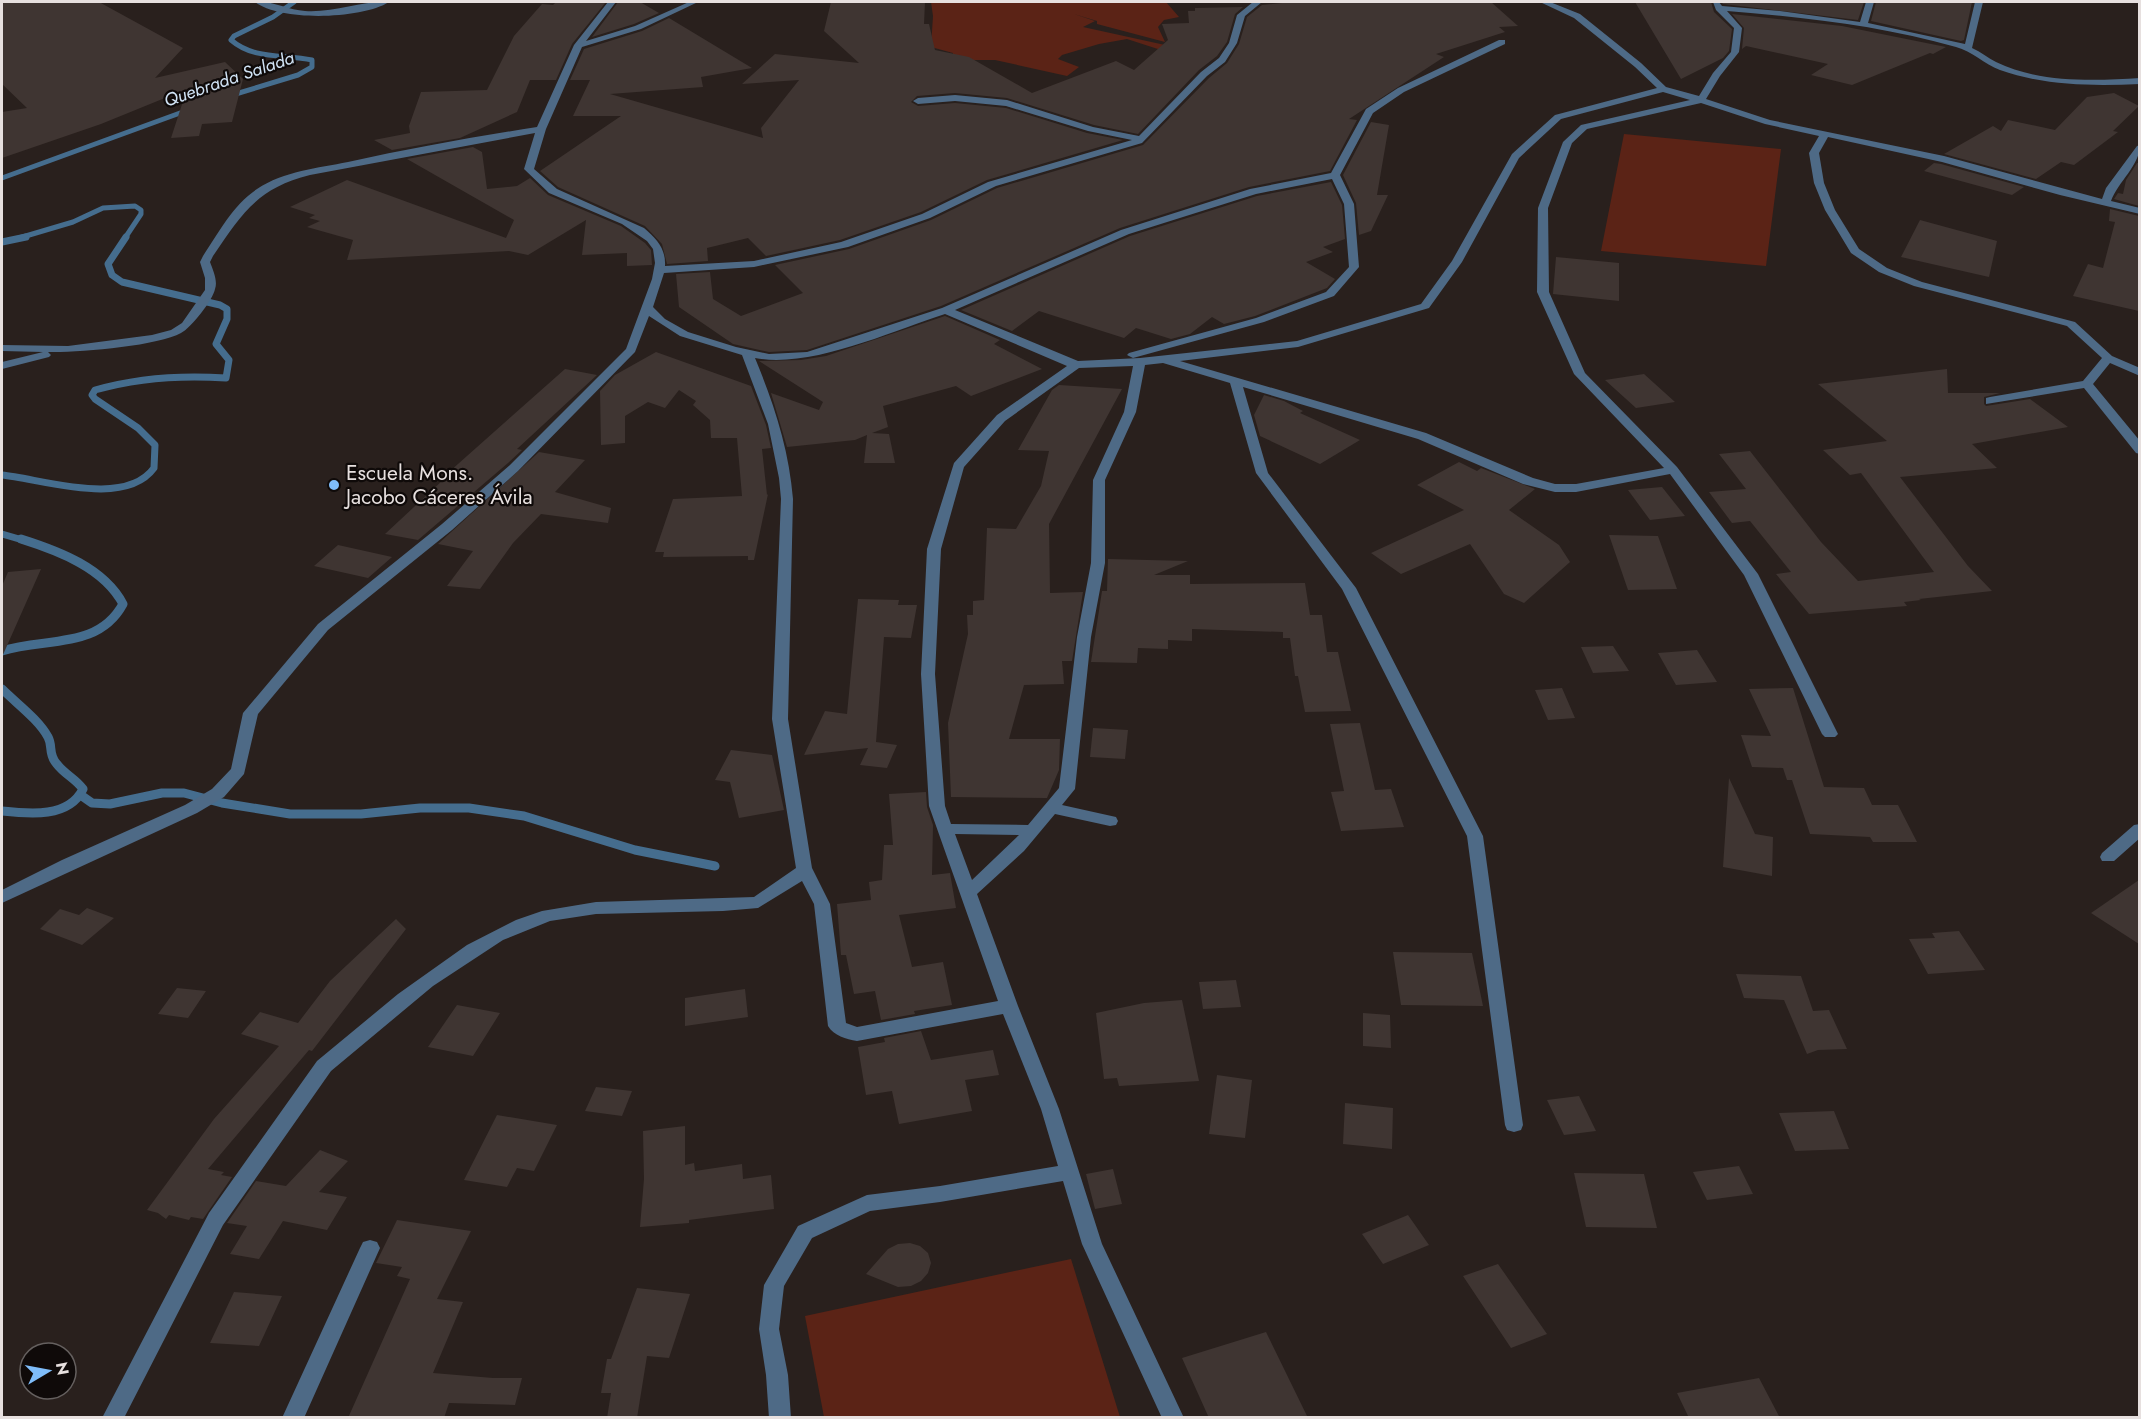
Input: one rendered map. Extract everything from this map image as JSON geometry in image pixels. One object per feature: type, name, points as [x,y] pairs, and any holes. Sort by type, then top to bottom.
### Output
[{"type":"street","points":[[262,3],[290,13],[315,15],[385,2]]},
{"type":"street","points":[[2,897],[68,864],[194,807],[218,793],[238,770],[251,713],[323,627],[447,527],[514,468],[632,350],[659,270],[658,248],[644,234],[607,212],[553,192],[529,169],[541,129],[579,45],[612,2]]},
{"type":"street","points":[[579,45],[616,37],[649,25],[694,2]]},
{"type":"street","points":[[659,270],[753,264],[844,244],[926,216],[992,184],[1141,139],[1204,74],[1222,60],[1233,43],[1241,15],[1258,2]]},
{"type":"street","points":[[1544,2],[1577,16],[1638,65],[1663,89],[1768,122],[1824,136],[1944,159],[2139,211]]},
{"type":"street","points":[[1863,25],[1870,2]]},
{"type":"street","points":[[1968,48],[1979,2]]},
{"type":"street","points":[[1716,5],[1768,6],[1968,48],[1995,64],[2054,80],[2102,83],[2139,81]]},
{"type":"street","points":[[1716,5],[1738,28],[1735,52],[1716,75],[1701,100],[1584,127],[1569,142],[1543,208],[1543,292],[1580,374],[1673,470],[1750,574],[1830,734]]},
{"type":"street","points":[[1335,175],[1368,111],[1401,90],[1502,42]]},
{"type":"street","points":[[946,310],[1076,365],[1140,362],[1298,344],[1425,306],[1457,262],[1515,156],[1558,117],[1663,89]]},
{"type":"street","points":[[918,100],[955,98],[1007,103],[1091,129],[1141,139]]},
{"type":"street","points":[[2,365],[68,349],[166,335],[181,329],[207,297],[211,285],[205,262],[208,256],[241,209],[251,198],[265,190],[295,177],[360,161],[541,129]]},
{"type":"street","points":[[1824,136],[1814,153],[1819,183],[1830,210],[1855,250],[1883,270],[1918,284],[2071,324],[2108,358],[2139,373]]},
{"type":"street","points":[[2105,203],[2111,188],[2139,148]]},
{"type":"street","points":[[647,308],[662,321],[684,334],[747,353],[784,358],[808,355],[946,310],[1125,232],[1254,191],[1335,175]]},
{"type":"street","points":[[1101,364],[1260,320],[1330,294],[1354,267],[1349,204],[1335,175]]},
{"type":"street","points":[[2,348],[68,349]]},
{"type":"street","points":[[747,353],[769,404],[782,445],[787,499],[780,719],[804,868],[822,904],[837,1026],[847,1032],[857,1034],[1009,1006]]},
{"type":"street","points":[[1990,401],[2087,384],[2108,358]]},
{"type":"street","points":[[1161,359],[1422,436],[1528,481],[1555,488],[1576,488],[1673,470]]},
{"type":"street","points":[[968,893],[1018,847],[1067,789],[1084,637],[1098,563],[1099,480],[1130,411],[1140,362]]},
{"type":"street","points":[[1076,365],[1001,418],[958,466],[934,549],[928,674],[937,806],[1009,1006],[1050,1109],[1092,1244],[1173,1418]]},
{"type":"street","points":[[1235,381],[1262,473],[1349,588],[1475,836],[1514,1125]]},
{"type":"street","points":[[2087,384],[2139,450]]},
{"type":"street","points":[[1051,808],[1110,821]]},
{"type":"street","points":[[945,829],[1032,830]]},
{"type":"street","points":[[2108,857],[2139,829]]},
{"type":"street","points":[[114,1418],[216,1219],[324,1066],[342,1048],[403,999],[464,955],[508,929],[529,920],[574,910],[758,902],[795,880],[804,868]]},
{"type":"street","points":[[780,1418],[777,1376],[768,1329],[774,1285],[805,1232],[867,1203],[940,1194],[1068,1172]]},
{"type":"street","points":[[293,1418],[370,1248]]},
{"type":"shaded area","points":[[931,2],[1166,2],[1179,17],[1164,20],[1158,27],[1165,42],[1097,24],[1097,21],[1074,14],[1095,21],[1083,27],[1165,45],[1164,51],[1127,39],[1099,44],[1062,55],[1058,59],[1079,67],[1067,76],[995,60],[968,60],[953,57],[953,53],[931,47],[933,16]]},
{"type":"shaded area","points":[[1624,134],[1781,149],[1766,266],[1601,251]]},
{"type":"shaded area","points":[[1071,1259],[1120,1417],[824,1417],[805,1316]]},
{"type":"building","points":[[2,2],[99,2],[183,48],[155,78],[225,62],[243,79],[232,122],[202,124],[199,136],[171,138],[187,89],[101,124],[2,158],[2,112],[27,108],[2,84]]},
{"type":"building","points":[[556,2],[606,2],[572,44],[556,80],[530,80],[517,112],[460,138],[392,150],[374,140],[410,133],[409,126],[421,92],[487,90],[514,36],[542,4],[553,5]]},
{"type":"building","points":[[618,2],[640,2],[659,13],[634,24],[592,37]]},
{"type":"building","points":[[831,2],[925,2],[924,24],[929,24],[935,50],[969,57],[1032,93],[1116,61],[1134,70],[1168,40],[1162,24],[1189,23],[1188,11],[1195,11],[1195,8],[1243,7],[1235,14],[1227,42],[1217,56],[1199,70],[1138,134],[1094,125],[1007,98],[955,93],[917,96],[911,102],[918,106],[955,103],[1006,108],[1087,133],[1123,140],[987,180],[921,212],[840,240],[766,256],[748,238],[707,248],[708,261],[667,264],[662,244],[645,226],[558,187],[540,171],[621,116],[573,116],[590,80],[570,80],[584,49],[642,31],[669,18],[752,68],[701,77],[703,87],[610,94],[763,138],[761,128],[799,80],[742,84],[775,54],[859,63],[824,31]]},
{"type":"building","points":[[1291,2],[1491,2],[1518,26],[1499,27],[1505,32],[1436,54],[1444,57],[1349,119],[1357,120],[1330,171],[1249,187],[1120,228],[941,306],[807,350],[769,352],[733,344],[679,307],[676,274],[710,272],[713,299],[741,316],[803,293],[775,265],[849,249],[931,220],[997,188],[1143,145],[1209,78],[1227,63],[1239,44],[1247,17],[1262,5]]},
{"type":"building","points":[[1635,2],[1711,2],[1714,12],[1732,29],[1729,51],[1723,58],[1681,79]]},
{"type":"building","points":[[1721,2],[1864,2],[1858,20]]},
{"type":"building","points":[[1876,2],[1972,2],[1964,40],[1961,41],[1871,21]]},
{"type":"building","points":[[1732,14],[1842,26],[1946,47],[1852,85],[1811,75],[1828,64],[1746,46],[1742,49],[1744,28]]},
{"type":"building","points":[[2114,93],[2139,106],[2113,131],[2118,132],[2074,165],[2061,162],[2036,179],[1944,154],[1993,126],[2001,131],[2008,120],[2055,130],[2087,97]]},
{"type":"building","points":[[1371,122],[1389,125],[1377,195],[1388,195],[1371,231],[1359,235],[1356,203],[1343,175]]},
{"type":"building","points":[[473,147],[482,152],[487,189],[517,186],[530,178],[548,195],[621,226],[645,243],[651,250],[652,265],[627,266],[627,253],[582,255],[586,220],[528,255],[509,251],[347,260],[353,240],[307,227],[320,221],[309,218],[315,215],[290,207],[347,180],[506,238],[514,220],[407,159]]},
{"type":"building","points":[[1934,163],[2024,187],[2012,195],[1924,171]]},
{"type":"building","points":[[2139,163],[2139,206],[2114,199],[2118,193],[2123,194],[2126,180]]},
{"type":"building","points":[[1331,182],[1342,205],[1345,239],[1323,247],[1333,252],[1306,262],[1335,279],[1327,288],[1255,316],[1224,324],[1212,317],[1190,334],[1171,339],[1136,328],[1124,338],[1039,311],[1012,331],[961,310],[1130,236],[1257,196]]},
{"type":"building","points":[[2110,209],[2139,216],[2139,311],[2073,296],[2088,264],[2103,268],[2115,222],[2109,221]]},
{"type":"building","points":[[1920,220],[1997,241],[1989,277],[1901,257]]},
{"type":"building","points":[[1556,257],[1619,263],[1619,301],[1553,294]]},
{"type":"building","points":[[945,316],[1000,340],[994,344],[1042,369],[971,396],[956,386],[883,406],[888,427],[872,433],[889,434],[895,463],[864,463],[867,435],[855,440],[787,447],[771,393],[819,410],[823,402],[759,361],[801,360],[826,356]]},
{"type":"building","points":[[656,352],[751,386],[766,425],[771,448],[762,449],[768,494],[754,560],[748,560],[748,556],[663,557],[664,552],[655,552],[673,499],[742,496],[737,438],[711,438],[710,420],[693,405],[696,401],[679,390],[665,408],[648,402],[625,416],[625,443],[601,445],[600,391],[615,375]]},
{"type":"building","points":[[565,369],[597,375],[517,449],[522,450],[508,463],[418,540],[385,534],[443,480],[440,480]]},
{"type":"building","points":[[1947,369],[1948,393],[2000,393],[1984,397],[1986,406],[2030,399],[2068,427],[1972,444],[1997,468],[1900,477],[1968,566],[1992,591],[1904,602],[1907,606],[1809,614],[1776,574],[1791,572],[1750,521],[1732,523],[1709,492],[1746,489],[1719,454],[1750,451],[1821,542],[1858,581],[1934,572],[1861,473],[1850,475],[1823,450],[1887,441],[1818,384]]},
{"type":"building","points":[[1644,374],[1675,402],[1636,408],[1605,380]]},
{"type":"building","points":[[1059,385],[1122,389],[1049,524],[1050,593],[1083,592],[1072,661],[1062,661],[1064,684],[1024,685],[1009,739],[1060,739],[1059,770],[1047,798],[951,797],[948,723],[968,634],[967,615],[973,615],[973,601],[984,600],[987,528],[1016,529],[1041,486],[1049,451],[1018,450],[1052,390]]},
{"type":"building","points":[[1264,395],[1284,401],[1303,411],[1300,413],[1360,440],[1320,464],[1260,436],[1254,415]]},
{"type":"building","points":[[539,452],[585,460],[555,492],[611,508],[608,523],[541,514],[513,543],[480,589],[447,586],[473,551],[438,544]]},
{"type":"building","points":[[1459,462],[1477,471],[1481,468],[1535,489],[1509,510],[1559,545],[1570,562],[1524,603],[1504,594],[1470,544],[1401,574],[1371,553],[1464,510],[1417,485]]},
{"type":"building","points":[[1662,487],[1685,516],[1650,520],[1628,490]]},
{"type":"building","points":[[1609,535],[1658,536],[1677,589],[1628,590]]},
{"type":"building","points":[[338,545],[392,557],[368,578],[314,566]]},
{"type":"building","points":[[1108,559],[1188,561],[1154,575],[1190,575],[1190,584],[1305,583],[1310,615],[1322,615],[1327,652],[1338,652],[1351,711],[1305,712],[1298,676],[1295,676],[1290,638],[1283,638],[1283,632],[1192,629],[1192,641],[1168,640],[1168,649],[1138,648],[1137,663],[1091,662],[1102,591],[1107,591]]},
{"type":"building","points":[[41,569],[2,657],[2,586],[8,572]]},
{"type":"building","points":[[858,599],[899,600],[898,605],[917,605],[911,638],[884,637],[876,742],[897,745],[887,768],[860,765],[868,748],[804,755],[825,711],[847,714]]},
{"type":"building","points":[[1613,646],[1629,671],[1593,673],[1581,647]]},
{"type":"building","points":[[1697,650],[1717,682],[1676,685],[1658,653]]},
{"type":"building","points":[[1562,688],[1575,718],[1548,720],[1535,690]]},
{"type":"building","points":[[1793,688],[1824,787],[1864,788],[1872,805],[1898,805],[1917,842],[1873,842],[1870,837],[1810,834],[1792,780],[1787,780],[1783,768],[1752,767],[1741,735],[1771,736],[1749,689]]},
{"type":"building","points":[[1360,723],[1375,790],[1391,789],[1404,827],[1341,831],[1331,792],[1344,791],[1330,724]]},
{"type":"building","points":[[1093,728],[1128,730],[1125,759],[1090,757]]},
{"type":"building","points":[[731,750],[772,755],[784,810],[739,818],[730,782],[715,780]]},
{"type":"building","points":[[1729,778],[1755,834],[1773,837],[1772,876],[1723,867]]},
{"type":"building","points":[[926,792],[927,807],[933,825],[932,875],[950,873],[956,908],[899,915],[912,967],[943,962],[952,1005],[914,1011],[915,1014],[881,1020],[875,991],[854,994],[846,955],[841,955],[837,904],[871,900],[869,882],[882,880],[884,845],[893,845],[889,794]]},
{"type":"building","points":[[2139,880],[2139,944],[2091,913]]},
{"type":"building","points":[[87,908],[114,918],[82,945],[40,929],[60,909],[79,915]]},
{"type":"building","points":[[396,919],[406,929],[312,1051],[309,1050],[208,1169],[224,1172],[221,1175],[232,1177],[203,1219],[191,1217],[189,1220],[169,1215],[166,1219],[158,1213],[147,1210],[214,1119],[279,1046],[241,1034],[260,1012],[298,1023],[330,981]]},
{"type":"building","points":[[1959,931],[1985,970],[1928,974],[1909,939],[1935,938],[1932,933]]},
{"type":"building","points":[[1393,952],[1472,953],[1483,1006],[1401,1005]]},
{"type":"building","points":[[1736,974],[1801,976],[1813,1011],[1829,1010],[1847,1049],[1818,1050],[1807,1054],[1784,1000],[1744,998]]},
{"type":"building","points":[[1236,980],[1241,1007],[1203,1009],[1199,982]]},
{"type":"building","points":[[177,988],[206,991],[188,1018],[158,1014]]},
{"type":"building","points":[[745,989],[748,1017],[685,1026],[685,998]]},
{"type":"building","points":[[1182,1000],[1199,1081],[1119,1086],[1117,1078],[1104,1079],[1096,1013],[1144,1003]]},
{"type":"building","points":[[457,1005],[500,1013],[473,1056],[428,1047]]},
{"type":"building","points":[[1363,1013],[1390,1015],[1391,1048],[1363,1046]]},
{"type":"building","points":[[921,1031],[931,1060],[993,1050],[999,1075],[965,1080],[972,1111],[899,1124],[892,1091],[866,1095],[858,1047],[885,1042],[884,1038]]},
{"type":"building","points":[[1217,1075],[1252,1080],[1245,1138],[1209,1134]]},
{"type":"building","points":[[596,1087],[632,1091],[622,1116],[585,1111]]},
{"type":"building","points":[[1579,1096],[1596,1131],[1564,1135],[1547,1100]]},
{"type":"building","points":[[1345,1103],[1393,1108],[1392,1149],[1343,1144]]},
{"type":"building","points":[[1834,1111],[1849,1149],[1795,1151],[1779,1113]]},
{"type":"building","points":[[497,1115],[557,1125],[534,1171],[517,1168],[507,1187],[464,1180]]},
{"type":"building","points":[[685,1126],[685,1165],[694,1163],[695,1171],[742,1164],[743,1179],[771,1175],[774,1209],[689,1220],[689,1223],[640,1227],[644,1179],[643,1131]]},
{"type":"building","points":[[320,1150],[348,1161],[319,1192],[347,1197],[327,1230],[283,1221],[259,1259],[230,1254],[247,1226],[227,1223],[256,1181],[286,1186]]},
{"type":"building","points":[[1739,1166],[1753,1194],[1707,1200],[1693,1172]]},
{"type":"building","points":[[1113,1169],[1122,1204],[1095,1209],[1086,1174]]},
{"type":"building","points":[[1574,1173],[1644,1174],[1657,1228],[1586,1227]]},
{"type":"building","points":[[1408,1215],[1429,1245],[1383,1264],[1362,1234]]},
{"type":"building","points":[[397,1220],[471,1231],[437,1299],[463,1302],[433,1373],[522,1378],[515,1405],[449,1403],[444,1418],[348,1418],[410,1279],[397,1276],[402,1267],[376,1263]]},
{"type":"building","points":[[910,1243],[920,1246],[928,1253],[931,1263],[928,1273],[921,1281],[911,1286],[898,1287],[866,1274],[888,1249],[898,1244]]},
{"type":"building","points":[[1498,1264],[1547,1334],[1511,1348],[1463,1276]]},
{"type":"building","points":[[637,1288],[690,1294],[669,1358],[647,1356],[637,1418],[607,1418],[611,1393],[601,1393],[607,1359],[611,1359]]},
{"type":"building","points":[[234,1292],[282,1296],[259,1346],[210,1343]]},
{"type":"building","points":[[1266,1332],[1308,1418],[1209,1418],[1182,1358]]},
{"type":"building","points":[[1759,1378],[1780,1418],[1689,1418],[1677,1393]]},
{"type":"waterway","name":"Quebrada Salada","points":[[229,96],[298,75],[312,67],[312,60],[259,54],[231,40],[234,36],[273,17],[294,2]]},
{"type":"waterway","name":"Quebrada Salada","points":[[2,178],[191,109]]},
{"type":"waterway","name":"Quebrada Salada","points":[[19,238],[73,222],[103,208],[135,206],[141,210],[141,214],[125,238]]},
{"type":"waterway","name":"Quebrada Salada","points":[[2,242],[26,237]]},
{"type":"waterway","name":"Quebrada Salada","points":[[2,475],[60,485],[104,489],[124,487],[141,480],[154,468],[155,445],[138,428],[95,399],[92,395],[95,390],[160,378],[226,378],[229,360],[216,344],[227,319],[227,309],[220,305],[122,282],[112,275],[108,264],[126,237]]},
{"type":"waterway","name":"Quebrada Salada","points":[[2,534],[26,541]]},
{"type":"waterway","name":"Quebrada Salada","points":[[2,651],[69,640],[85,635],[100,629],[112,619],[123,604],[115,591],[92,571],[65,555],[21,539]]},
{"type":"waterway","name":"Quebrada Salada","points":[[2,689],[39,724],[48,737],[56,763],[83,789],[68,805],[48,812],[2,811]]},
{"type":"waterway","points":[[82,796],[92,803],[110,804],[162,793],[184,793],[222,803],[290,814],[361,814],[420,808],[469,808],[524,816],[635,850],[715,866]]},
{"type":"place","name":"Escuela Mons. Jacobo Cáceres Ávila","points":[[334,485]]}]
